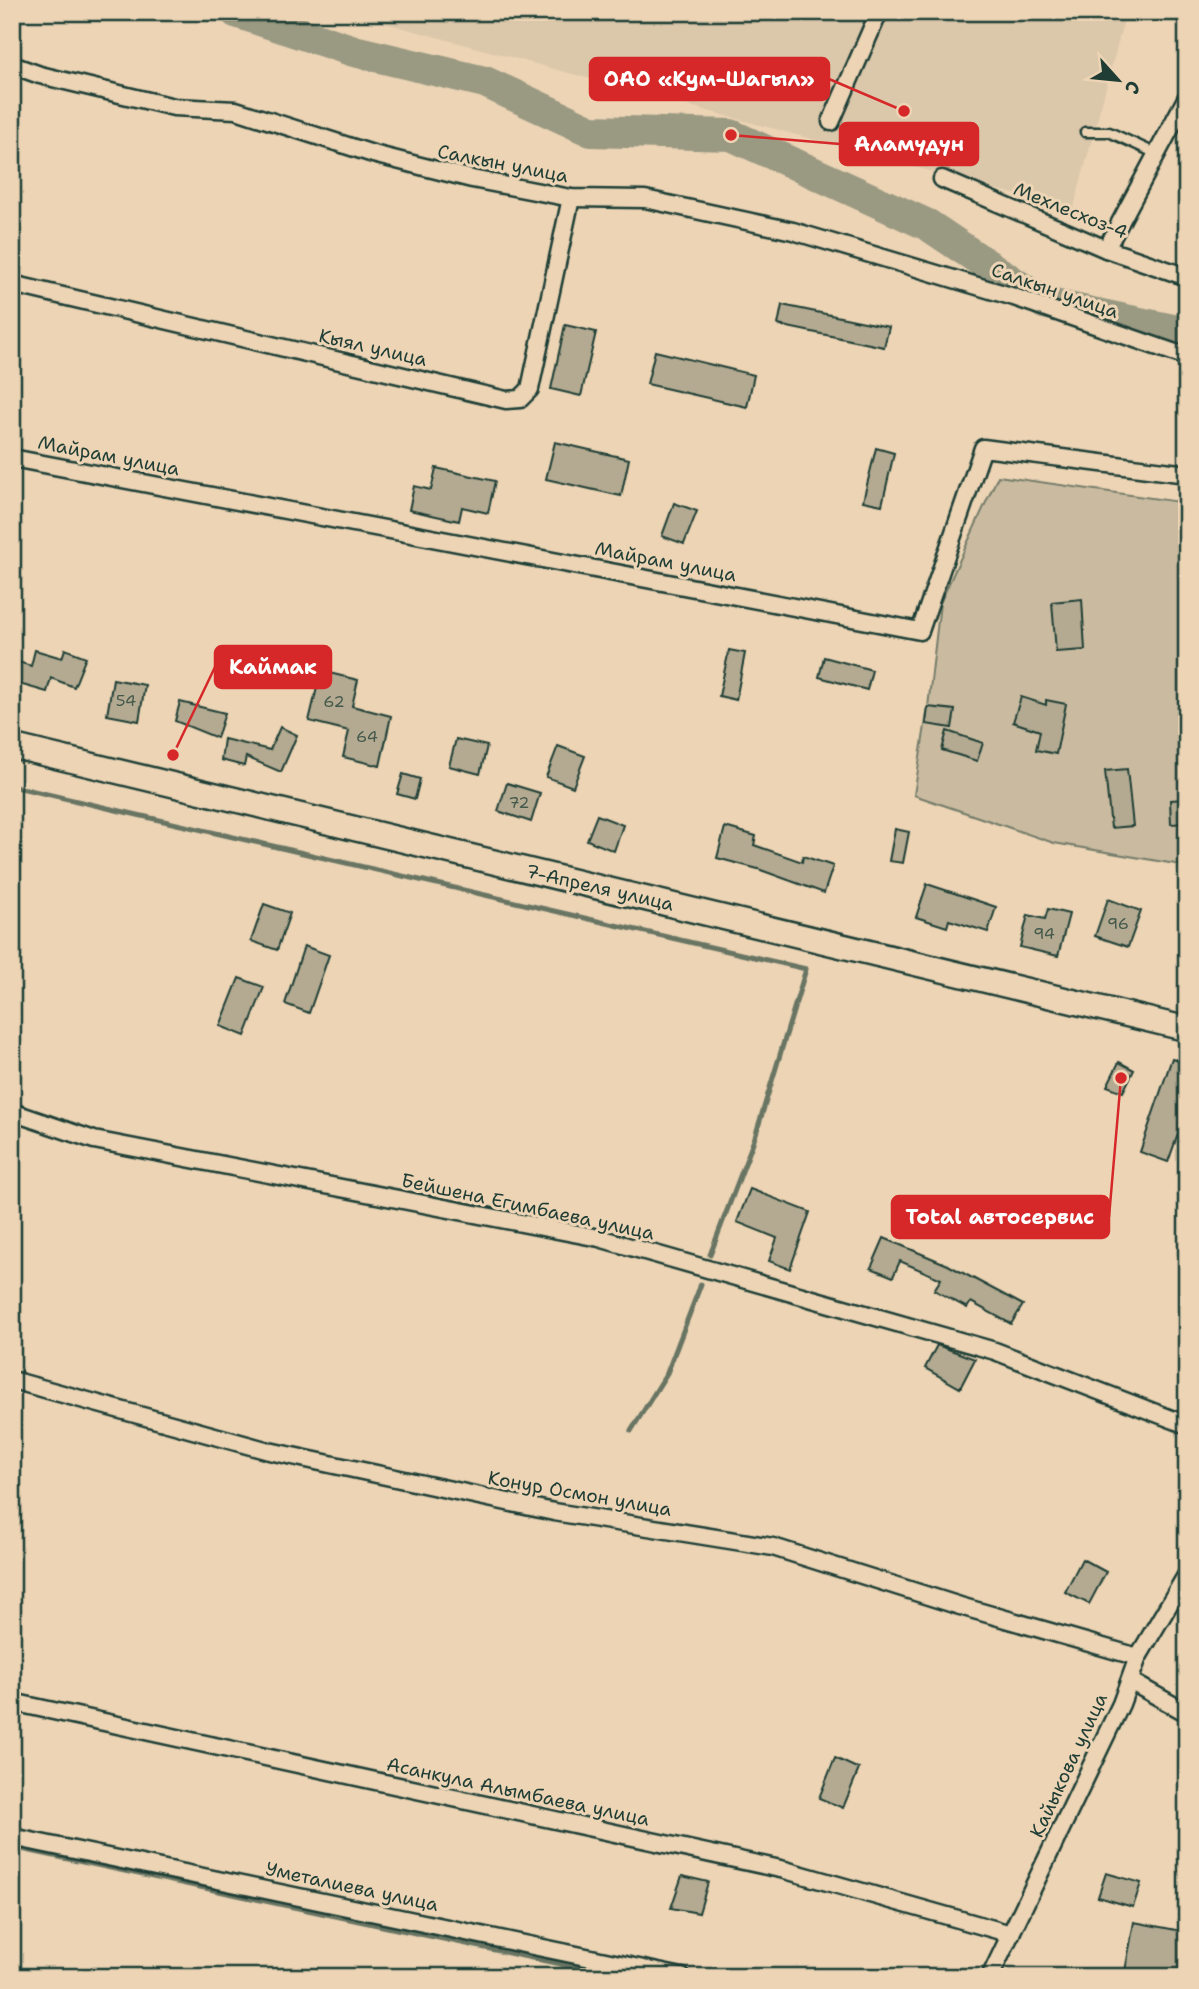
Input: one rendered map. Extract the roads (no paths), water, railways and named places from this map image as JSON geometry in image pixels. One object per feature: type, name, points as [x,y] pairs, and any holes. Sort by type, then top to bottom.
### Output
[{"type":"main road","name":"7-Апреля улица","points":[[12,746],[1187,1030]]},
{"type":"street","points":[[831,122],[879,12]]},
{"type":"street","name":"Салкын улица","points":[[12,65],[40,75],[174,107],[236,110],[426,169],[571,198],[645,199],[793,231],[1014,297],[1187,358]]},
{"type":"street","points":[[1106,249],[1157,154],[1182,116],[1187,97]]},
{"type":"street","name":"Мехлесхоз-4","points":[[942,179],[1106,249],[1187,277]]},
{"type":"street","name":"Кыял улица","points":[[12,284],[506,400],[520,399],[530,389],[571,198]]},
{"type":"street","name":"Майрам улица","points":[[12,458],[920,631],[983,448],[1187,474]]},
{"type":"street","name":"Бейшена Егимбаева улица","points":[[12,1112],[94,1140],[599,1238],[995,1351],[1187,1424]]},
{"type":"street","name":"Конур Осмон улица","points":[[12,1380],[269,1451],[554,1512],[773,1547],[960,1606],[1138,1657]]},
{"type":"street","name":"Кайыкова улица","points":[[990,1977],[1130,1681],[1138,1657],[1187,1574]]},
{"type":"street","points":[[1130,1681],[1187,1713]]},
{"type":"street","name":"Асанкула Алымбаева улица","points":[[12,1702],[785,1870],[1011,1934]]},
{"type":"street","name":"Уметалиева улица","points":[[12,1837],[682,1977]]},
{"type":"lane","points":[[1085,132],[1109,132],[1157,154]]},
{"type":"waterway","points":[[236,12],[354,51],[485,82],[591,131],[731,135],[928,225],[1044,303],[1187,333]]},
{"type":"waterway","points":[[12,786],[806,969],[755,1137],[710,1255]]},
{"type":"waterway","points":[[631,1431],[667,1373],[701,1284]]},
{"type":"waterway","points":[[12,1847],[621,1977]]},
{"type":"place","name":"ОАО «Кум-Шагыл»","points":[[904,111]]},
{"type":"place","name":"Аламүдүн","points":[[731,135]]},
{"type":"place","name":"Каймак","points":[[173,755]]},
{"type":"place","name":"Total автосервис","points":[[1121,1078]]}]
